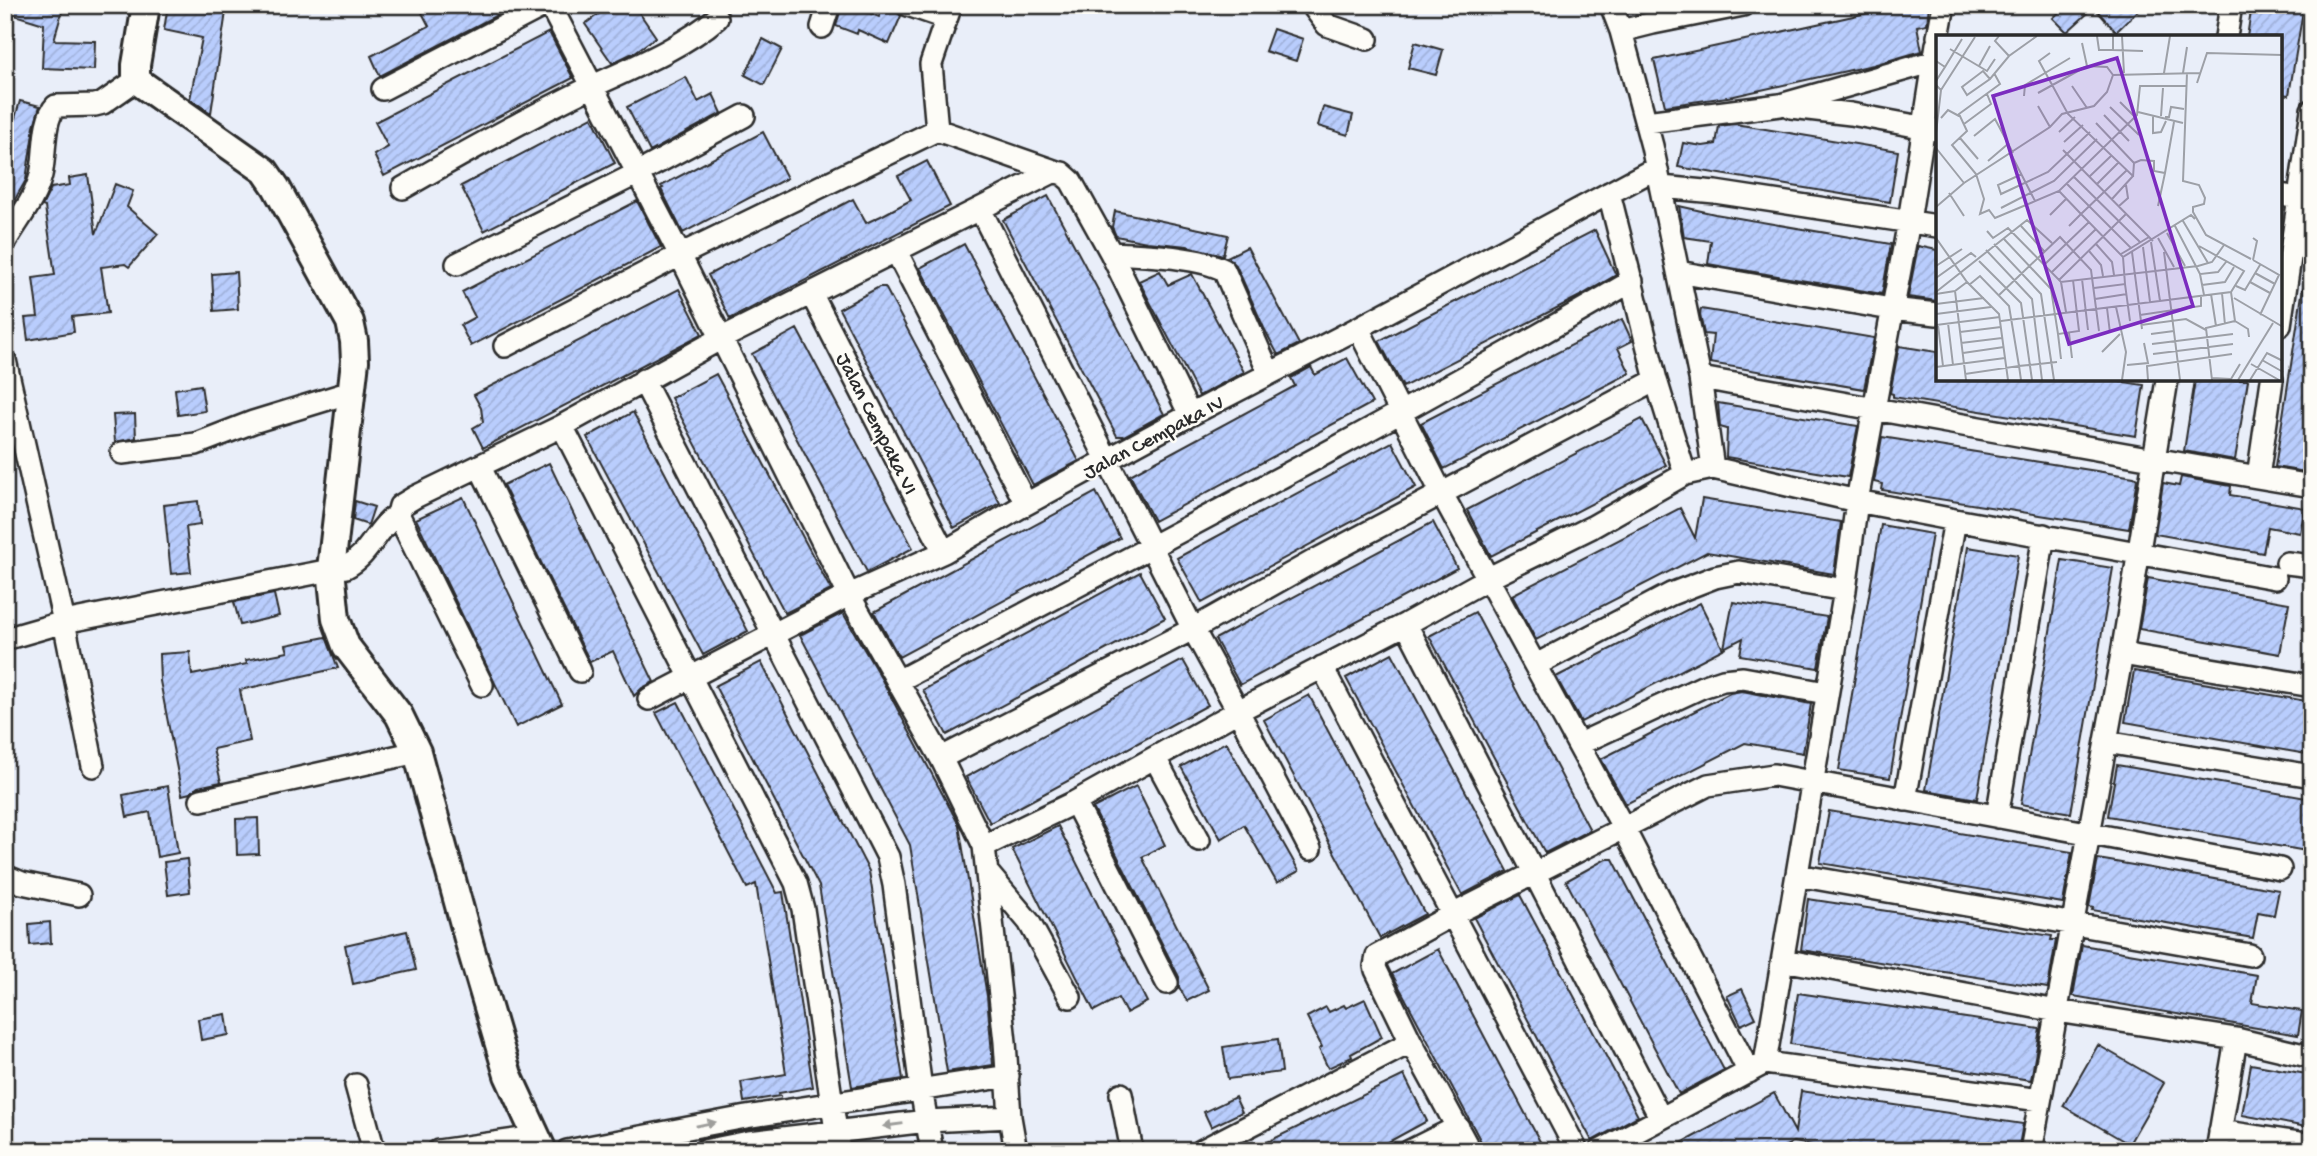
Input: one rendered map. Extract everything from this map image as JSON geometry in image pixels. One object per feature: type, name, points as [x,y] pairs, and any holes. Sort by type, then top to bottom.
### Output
[{"type":"street","points":[[136,80],[146,5]]},
{"type":"street","points":[[383,89],[547,5],[680,255],[849,595],[941,758],[984,846],[1010,1117],[1016,1151]]},
{"type":"street","points":[[822,27],[829,5]]},
{"type":"street","points":[[908,5],[949,12],[931,64],[937,130]]},
{"type":"street","points":[[1312,5],[1327,24],[1367,38]]},
{"type":"street","points":[[1611,5],[1646,122],[1700,378],[1713,468]]},
{"type":"street","points":[[1621,32],[1744,5]]},
{"type":"street","points":[[1938,35],[1944,5]]},
{"type":"street","points":[[2225,35],[2231,5]]},
{"type":"street","points":[[403,188],[626,72],[706,28],[717,19]]},
{"type":"street","points":[[1646,122],[1780,105],[1936,53],[1930,129],[1891,309],[1783,960],[1757,1067]]},
{"type":"street","points":[[5,242],[29,207],[38,184],[51,111],[56,106],[103,103],[136,80]]},
{"type":"street","points":[[136,80],[258,165],[271,179],[350,322],[355,360],[331,569],[336,619],[353,657],[399,715],[417,752],[501,1054],[539,1144],[445,1150]]},
{"type":"street","points":[[1780,105],[1850,114],[1930,129]]},
{"type":"street","points":[[2282,310],[2312,110]]},
{"type":"street","points":[[457,264],[744,116]]},
{"type":"street","points":[[505,346],[680,255],[937,130],[1062,173],[1072,181],[1111,253],[1190,415]]},
{"type":"street","points":[[482,685],[398,514],[400,506],[562,426],[720,339],[1050,173],[1057,172]]},
{"type":"street","points":[[1658,177],[1715,192],[1936,226]]},
{"type":"street","name":"Jalan Cempaka IV","points":[[649,699],[849,595],[943,552],[1190,415],[1609,193],[1658,177]]},
{"type":"street","points":[[1609,193],[1656,380],[1685,474]]},
{"type":"street","points":[[980,209],[1150,546],[1310,849]]},
{"type":"street","points":[[896,251],[1026,504]]},
{"type":"street","points":[[1111,253],[1161,256],[1214,265],[1224,270],[1269,373]]},
{"type":"street","points":[[1678,272],[1891,309],[1936,314]]},
{"type":"street","points":[[898,681],[1401,412],[1632,281]]},
{"type":"street","name":"Jalan Cempaka VI","points":[[812,295],[943,552]]},
{"type":"street","points":[[1358,328],[1441,494],[1757,1067]]},
{"type":"street","points":[[5,360],[64,622],[93,766]]},
{"type":"street","points":[[1700,378],[2153,461],[2312,486]]},
{"type":"street","points":[[643,380],[888,857],[932,1151]]},
{"type":"street","points":[[941,758],[1193,629],[1314,561],[1656,380]]},
{"type":"street","points":[[2031,1151],[2122,654],[2167,382]]},
{"type":"street","points":[[2258,477],[2272,382]]},
{"type":"street","points":[[122,453],[196,443],[351,391]]},
{"type":"street","points":[[562,426],[796,883],[803,909],[837,1142]]},
{"type":"street","points":[[480,467],[580,671]]},
{"type":"street","points":[[984,846],[1075,802],[1238,711],[1489,578],[1592,527],[1685,474],[1713,468],[1857,502],[2137,554],[2281,571],[2312,566]]},
{"type":"street","points":[[5,639],[64,622],[346,567],[362,557],[377,534],[398,514]]},
{"type":"street","points":[[1905,800],[1955,520]]},
{"type":"street","points":[[1997,817],[2044,536]]},
{"type":"street","points":[[1536,665],[1671,594],[1728,573],[1739,572],[1845,590]]},
{"type":"street","points":[[1406,624],[1660,1117]]},
{"type":"street","points":[[2122,654],[2312,686]]},
{"type":"street","points":[[1322,667],[1577,1151]]},
{"type":"street","points":[[1579,744],[1702,687],[1723,680],[1744,678],[1826,693]]},
{"type":"street","points":[[2106,742],[2312,776]]},
{"type":"street","points":[[201,800],[417,752]]},
{"type":"street","points":[[1155,758],[1199,840]]},
{"type":"street","points":[[1470,1151],[1411,1042],[1376,971],[1375,960],[1381,953],[1452,915],[1708,785],[1774,775],[2280,869]]},
{"type":"street","points":[[1075,802],[1167,983]]},
{"type":"street","points":[[987,872],[1029,922],[1070,996]]},
{"type":"street","points":[[1797,875],[2250,955]]},
{"type":"street","points":[[5,876],[22,883],[79,895]]},
{"type":"street","points":[[1783,960],[2057,1011],[2236,1039],[2312,1057]]},
{"type":"street","points":[[2236,1039],[2218,1141],[2312,1145]]},
{"type":"street","points":[[1201,1151],[1411,1042]]},
{"type":"street","points":[[1600,1151],[1757,1067],[2039,1100]]},
{"type":"street","points":[[567,1151],[746,1117],[1008,1076]]},
{"type":"street","points":[[356,1085],[374,1151]]},
{"type":"street","points":[[1121,1094],[1132,1151]]},
{"type":"street","points":[[746,1117],[750,1147]]},
{"type":"street","points":[[704,1151],[837,1142],[927,1121],[1010,1117]]},
{"type":"street","points":[[1410,1151],[1458,1127]]},
{"type":"building","points":[[5,5],[64,5],[54,40],[95,41],[94,70],[42,68],[44,24],[5,12]]},
{"type":"building","points":[[168,5],[227,5],[211,113],[190,99],[202,38],[164,30]]},
{"type":"building","points":[[418,5],[492,5],[497,15],[380,76],[371,56],[429,26]]},
{"type":"building","points":[[611,5],[634,5],[656,37],[635,52],[612,63],[585,24]]},
{"type":"building","points":[[842,5],[850,5],[879,17],[883,6],[897,12],[901,16],[889,44],[858,30],[857,34],[836,26]]},
{"type":"building","points":[[1903,5],[1929,5],[1927,24],[1917,26],[1922,51],[1873,65],[1734,96],[1665,106],[1654,60]]},
{"type":"building","points":[[2067,5],[2080,5],[2087,14],[2067,32],[2053,18]]},
{"type":"building","points":[[2092,5],[2144,5],[2116,32]]},
{"type":"building","points":[[2252,5],[2304,5],[2289,95],[2282,94],[2282,35],[2247,35]]},
{"type":"building","points":[[1273,29],[1303,39],[1296,61],[1265,51]]},
{"type":"building","points":[[549,32],[573,78],[384,176],[374,155],[388,147],[375,122]]},
{"type":"building","points":[[763,39],[782,49],[764,85],[745,75]]},
{"type":"building","points":[[1415,42],[1443,50],[1436,75],[1408,68]]},
{"type":"building","points":[[686,77],[698,102],[713,94],[722,113],[650,152],[627,107]]},
{"type":"building","points":[[20,101],[40,106],[34,126],[26,180],[5,217],[5,177],[10,162],[5,161],[5,122],[13,125]]},
{"type":"building","points":[[1323,107],[1353,115],[1348,135],[1318,126]]},
{"type":"building","points":[[592,117],[615,163],[484,231],[461,186]]},
{"type":"building","points":[[1735,124],[1898,151],[1890,202],[1678,167],[1683,143],[1703,146],[1716,144],[1719,126]]},
{"type":"building","points":[[763,132],[787,178],[683,233],[661,186]]},
{"type":"building","points":[[927,161],[950,206],[730,319],[708,275],[853,199],[866,223],[881,216],[911,200],[898,176]]},
{"type":"building","points":[[88,175],[96,234],[115,184],[133,191],[127,207],[158,234],[129,267],[125,264],[101,267],[108,313],[72,317],[74,332],[28,340],[25,318],[38,317],[33,278],[55,275],[45,207],[42,206],[51,188],[70,185],[69,178]]},
{"type":"building","points":[[1048,196],[1164,414],[1124,436],[1117,436],[1003,220]]},
{"type":"building","points":[[637,201],[661,247],[471,346],[460,325],[475,317],[462,292]]},
{"type":"building","points":[[1679,206],[1891,244],[1882,294],[1708,264],[1711,241],[1684,237]]},
{"type":"building","points":[[1115,211],[1228,235],[1223,255],[1187,246],[1116,236],[1112,227]]},
{"type":"building","points":[[1595,230],[1616,275],[1403,387],[1379,341]]},
{"type":"building","points":[[964,244],[1079,461],[1033,485],[920,268]]},
{"type":"building","points":[[1918,246],[1936,250],[1936,301],[1908,297]]},
{"type":"building","points":[[1247,247],[1299,344],[1278,355],[1236,265],[1227,257]]},
{"type":"building","points":[[1160,271],[1168,285],[1192,274],[1244,372],[1199,396],[1139,281]]},
{"type":"building","points":[[236,272],[238,309],[214,311],[212,274]]},
{"type":"building","points":[[879,287],[885,287],[1000,503],[954,528],[839,309]]},
{"type":"building","points":[[2303,288],[2312,289],[2312,473],[2275,467]]},
{"type":"building","points":[[679,289],[702,334],[483,448],[473,428],[483,422],[481,408],[474,395]]},
{"type":"building","points":[[1701,309],[1874,338],[1864,389],[1710,363],[1713,335],[1704,334]]},
{"type":"building","points":[[1622,319],[1632,341],[1618,348],[1630,373],[1444,469],[1421,423]]},
{"type":"building","points":[[797,329],[913,548],[867,572],[752,354]]},
{"type":"building","points":[[1899,346],[1936,352],[1936,382],[2124,382],[2144,385],[2136,436],[1893,397],[1890,393]]},
{"type":"building","points":[[1347,358],[1372,403],[1154,521],[1130,475],[1295,386],[1291,378],[1311,367],[1315,375]]},
{"type":"building","points":[[716,374],[831,590],[785,613],[671,398]]},
{"type":"building","points":[[2195,382],[2248,382],[2235,460],[2184,451]]},
{"type":"building","points":[[201,385],[205,411],[178,415],[175,389]]},
{"type":"building","points":[[1718,403],[1858,426],[1848,477],[1726,457],[1727,429],[1720,427]]},
{"type":"building","points":[[633,412],[748,631],[703,655],[587,437]]},
{"type":"building","points":[[135,414],[136,438],[115,442],[113,415]]},
{"type":"building","points":[[1642,419],[1666,465],[1491,556],[1467,510]]},
{"type":"building","points":[[1882,437],[2134,477],[2137,479],[2129,529],[1882,490],[1883,484],[1874,482]]},
{"type":"building","points":[[1392,442],[1416,487],[1202,603],[1177,558]]},
{"type":"building","points":[[549,463],[654,682],[634,696],[613,651],[590,662],[503,485]]},
{"type":"building","points":[[2181,477],[2231,486],[2230,495],[2305,508],[2300,533],[2268,527],[2263,553],[2155,534],[2163,483],[2179,486]]},
{"type":"building","points":[[1096,492],[1120,538],[899,657],[874,612]]},
{"type":"building","points":[[463,497],[562,704],[516,727],[416,519]]},
{"type":"building","points":[[1702,499],[1841,522],[1834,574],[1707,552],[1536,640],[1512,595],[1680,508],[1695,538]]},
{"type":"building","points":[[198,501],[200,525],[186,527],[191,572],[171,574],[164,505]]},
{"type":"building","points":[[355,501],[374,507],[368,525],[353,520]]},
{"type":"building","points":[[1433,522],[1457,568],[1240,685],[1215,639]]},
{"type":"building","points":[[1881,525],[1932,534],[1890,778],[1839,770]]},
{"type":"building","points":[[1968,547],[2018,555],[1977,799],[1926,790]]},
{"type":"building","points":[[2062,560],[2113,568],[2071,813],[2021,804]]},
{"type":"building","points":[[1140,572],[1165,618],[947,735],[923,690]]},
{"type":"building","points":[[2148,578],[2289,603],[2280,654],[2139,629]]},
{"type":"building","points":[[274,594],[279,616],[240,625],[234,602]]},
{"type":"building","points":[[1733,602],[1827,617],[1818,668],[1740,655],[1743,638],[1724,648]]},
{"type":"building","points":[[1700,603],[1723,649],[1581,722],[1556,677]]},
{"type":"building","points":[[1475,612],[1590,830],[1545,853],[1429,636]]},
{"type":"building","points":[[843,613],[959,825],[987,996],[993,1065],[947,1072],[910,845],[800,635]]},
{"type":"building","points":[[326,637],[338,668],[240,690],[250,741],[213,749],[221,782],[198,787],[182,795],[160,681],[159,654],[190,652],[192,675],[247,664],[246,660],[288,652],[286,645]]},
{"type":"building","points":[[1392,653],[1508,871],[1462,895],[1346,678]]},
{"type":"building","points":[[1183,660],[1208,705],[990,823],[966,777]]},
{"type":"building","points":[[761,662],[869,871],[903,1079],[852,1087],[819,886],[715,686]]},
{"type":"building","points":[[2134,671],[2312,702],[2312,755],[2125,722]]},
{"type":"building","points":[[1742,691],[1811,704],[1803,753],[1745,743],[1626,804],[1601,759],[1730,693]]},
{"type":"building","points":[[1309,695],[1425,914],[1380,938],[1264,720]]},
{"type":"building","points":[[678,702],[777,893],[783,892],[813,1087],[744,1102],[741,1082],[786,1074],[756,884],[747,888],[656,713]]},
{"type":"building","points":[[1226,742],[1299,871],[1277,883],[1244,825],[1221,839],[1181,767]]},
{"type":"building","points":[[2117,765],[2312,799],[2312,852],[2108,816]]},
{"type":"building","points":[[168,786],[178,853],[157,857],[150,812],[127,817],[123,795]]},
{"type":"building","points":[[1136,786],[1165,845],[1142,857],[1209,990],[1187,1001],[1179,987],[1179,977],[1093,808]]},
{"type":"building","points":[[1829,811],[2072,852],[2063,903],[1820,863]]},
{"type":"building","points":[[258,818],[259,854],[237,855],[236,819]]},
{"type":"building","points":[[1058,826],[1147,1002],[1126,1013],[1118,998],[1094,1011],[1012,849]]},
{"type":"building","points":[[187,859],[190,892],[168,895],[164,862]]},
{"type":"building","points":[[1606,859],[1613,859],[1724,1070],[1679,1094],[1566,881]]},
{"type":"building","points":[[2098,859],[2279,890],[2274,915],[2258,912],[2253,938],[2092,910],[2093,908],[2089,907]]},
{"type":"building","points":[[1520,895],[1638,1116],[1592,1141],[1474,918]]},
{"type":"building","points":[[1808,899],[2052,936],[2051,940],[2056,940],[2048,988],[1801,950]]},
{"type":"building","points":[[50,922],[51,943],[30,945],[29,924]]},
{"type":"building","points":[[407,931],[416,970],[353,984],[345,945]]},
{"type":"building","points":[[2082,945],[2257,975],[2252,1003],[2302,1011],[2298,1035],[2073,996]]},
{"type":"building","points":[[1438,949],[1545,1151],[1486,1151],[1392,974]]},
{"type":"building","points":[[1742,989],[1756,1018],[1741,1025],[1727,996]]},
{"type":"building","points":[[1798,993],[2040,1029],[2031,1080],[1790,1044]]},
{"type":"building","points":[[1365,999],[1382,1037],[1351,1054],[1352,1057],[1328,1068],[1319,1049],[1322,1047],[1307,1017],[1326,1007],[1329,1012]]},
{"type":"building","points":[[226,1014],[229,1035],[201,1040],[198,1019]]},
{"type":"building","points":[[1278,1039],[1282,1072],[1228,1079],[1223,1047]]},
{"type":"building","points":[[2098,1045],[2164,1083],[2129,1144],[2063,1106]]},
{"type":"building","points":[[2251,1064],[2312,1075],[2312,1128],[2242,1115]]},
{"type":"building","points":[[1404,1075],[1427,1121],[1371,1151],[1249,1151]]},
{"type":"building","points":[[1801,1091],[2023,1124],[2018,1151],[1851,1151],[1793,1142],[1777,1151],[1667,1151],[1774,1093],[1795,1132]]},
{"type":"building","points":[[1235,1097],[1242,1112],[1211,1127],[1204,1112]]}]
